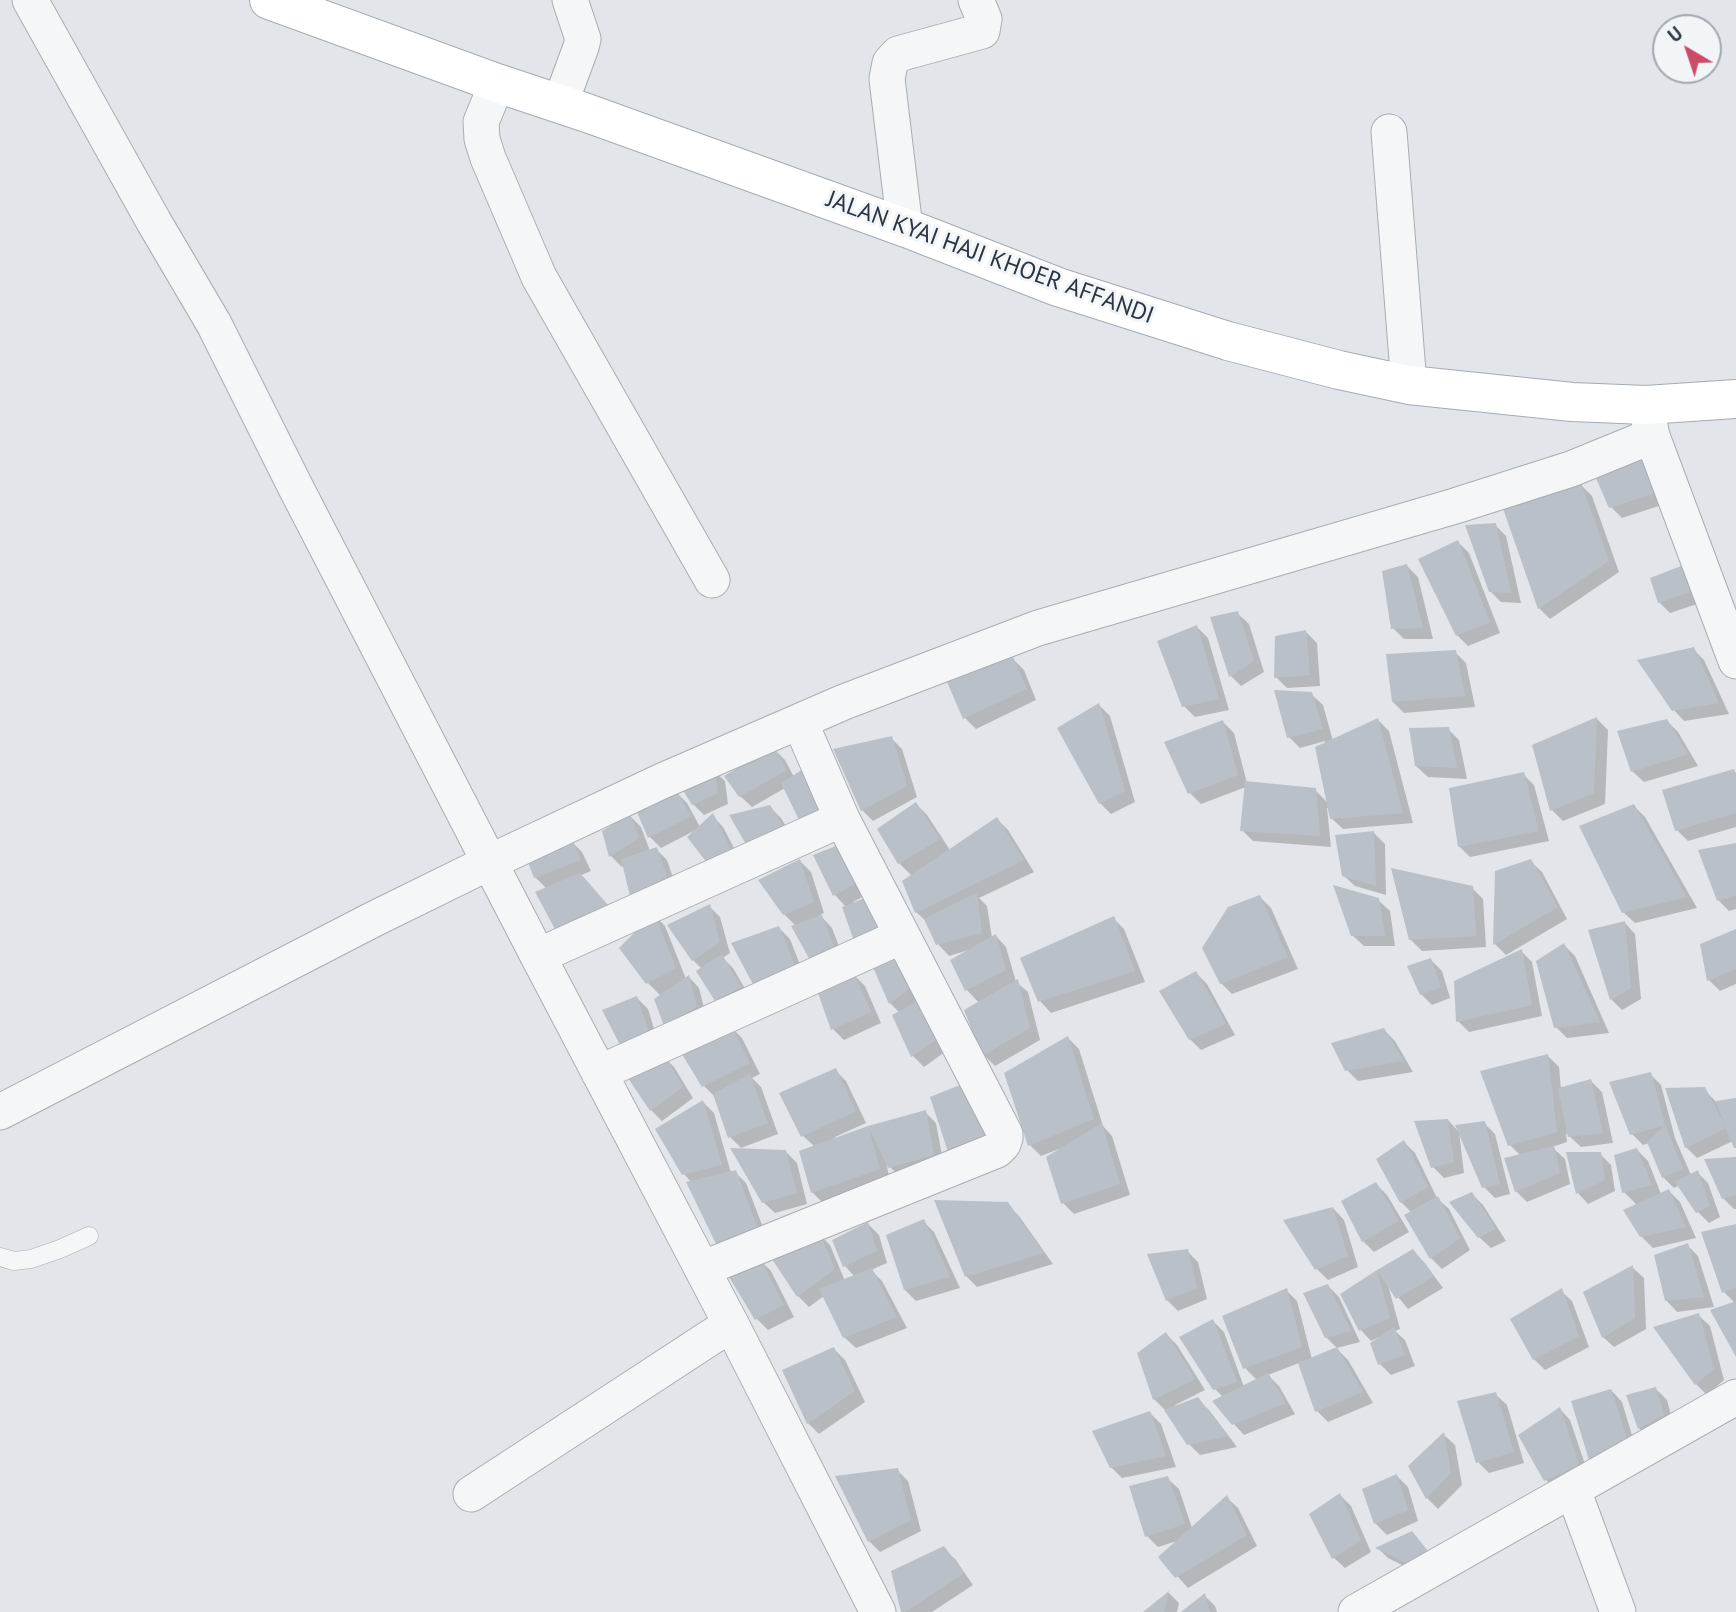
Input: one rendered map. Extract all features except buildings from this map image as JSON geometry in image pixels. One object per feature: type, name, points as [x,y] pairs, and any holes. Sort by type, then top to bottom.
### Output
[{"type":"main road","name":"JALAN KYAI HAJI KHOER AFFANDI","points":[[268,0],[905,228],[1058,287],[1228,341],[1409,385],[1573,402],[1649,420],[1736,399]]},
{"type":"street","points":[[30,0],[154,222],[215,324],[303,500],[878,1612]]},
{"type":"street","points":[[560,104],[583,38],[570,0]]},
{"type":"street","points":[[905,228],[887,79],[890,62],[898,54],[982,30],[985,19],[976,0]]},
{"type":"street","points":[[497,83],[481,122],[482,139],[519,230],[540,277],[712,580]]},
{"type":"street","points":[[1389,132],[1409,385]]},
{"type":"street","points":[[0,1112],[490,862],[663,781],[844,702],[1038,628],[1455,506],[1571,469],[1649,420],[1736,661]]},
{"type":"street","points":[[702,1269],[997,1150],[1003,1144],[1005,1134],[842,819],[800,722]]},
{"type":"street","points":[[538,956],[842,819]]},
{"type":"street","points":[[599,1073],[902,936]]},
{"type":"street","points":[[471,1494],[731,1325]]},
{"type":"street","points":[[1356,1612],[1736,1397]]},
{"type":"street","points":[[1573,1490],[1618,1612]]},
{"type":"lane","points":[[0,1257],[14,1261],[31,1259],[89,1236]]}]
